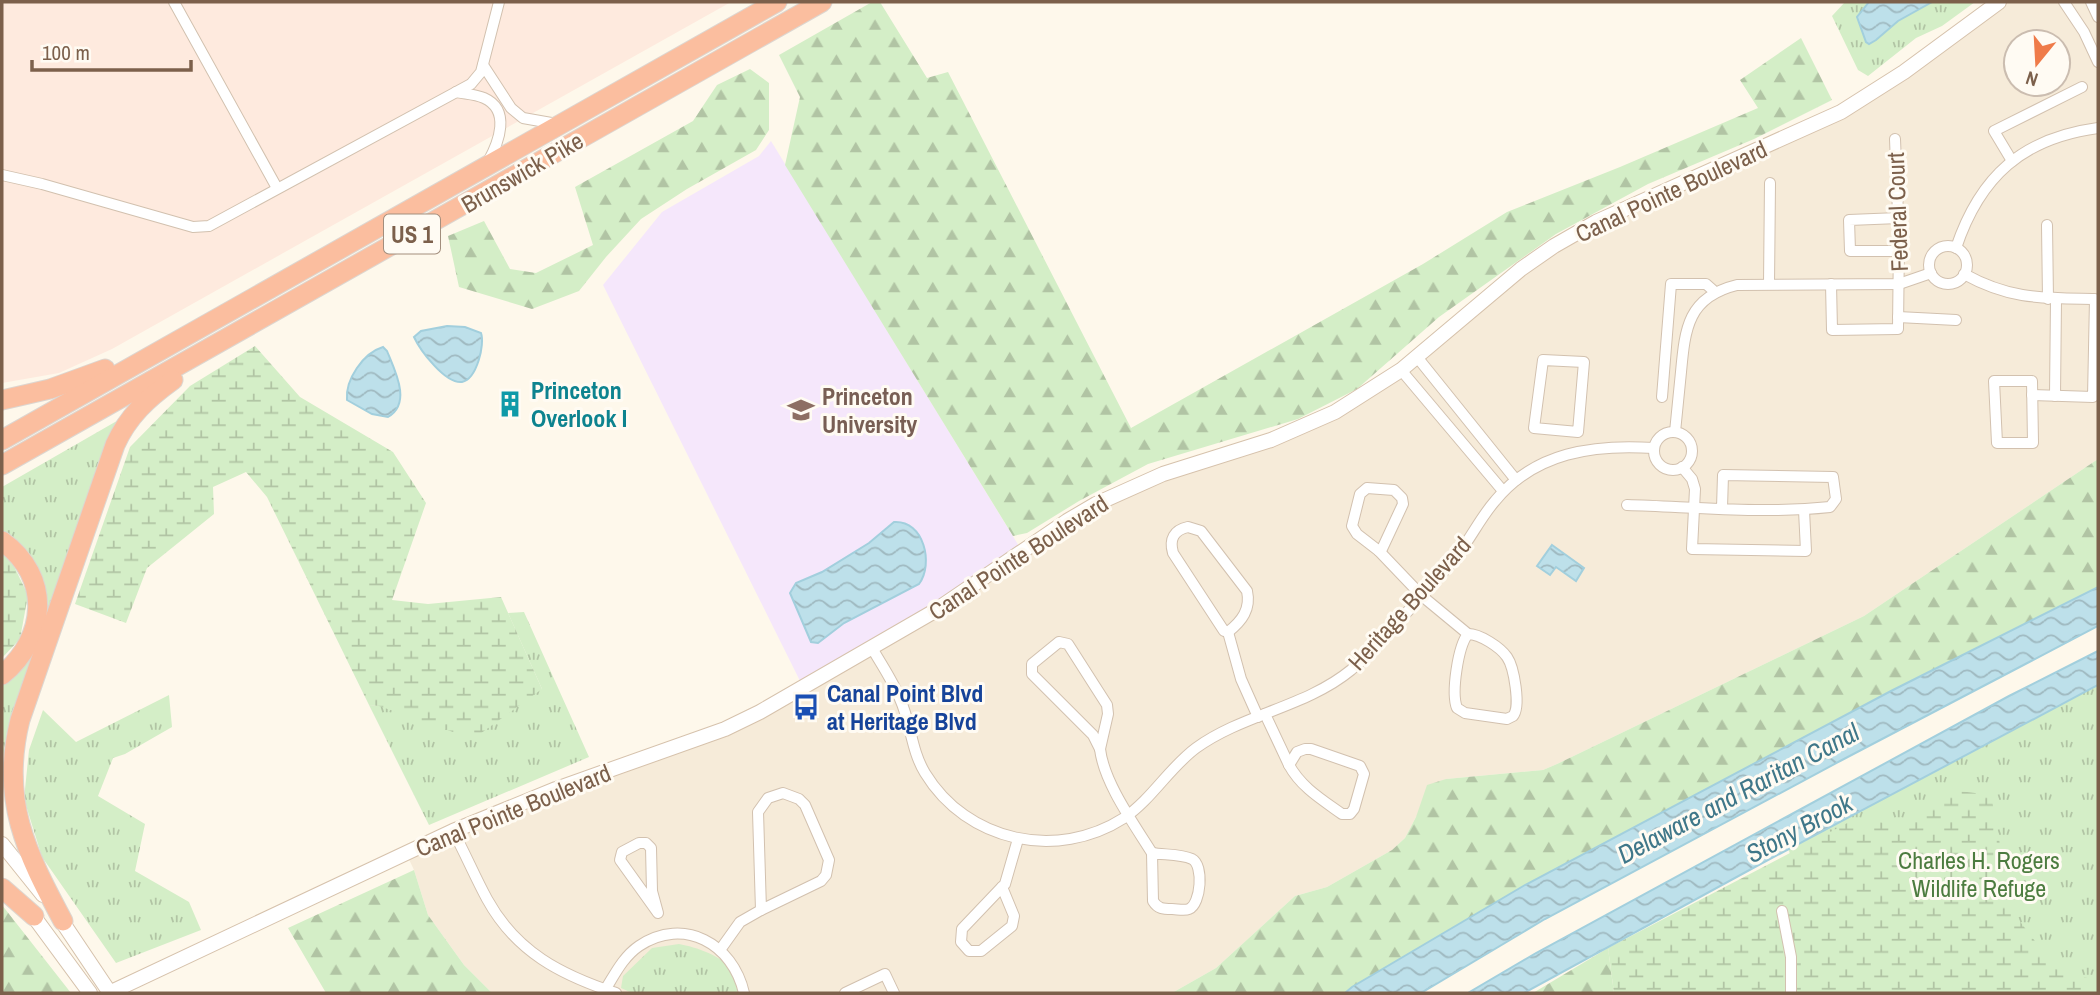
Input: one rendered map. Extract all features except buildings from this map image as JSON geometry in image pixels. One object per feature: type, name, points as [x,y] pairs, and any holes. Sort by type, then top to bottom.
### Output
[{"type":"highway","name":"Brunswick Pike","points":[[2,440],[776,2]]},
{"type":"highway","name":"Brunswick Pike","points":[[2,465],[822,2]]},
{"type":"highway","points":[[63,921],[31,863],[16,825],[9,775],[16,731],[120,433],[146,400],[241,329]]},
{"type":"highway","points":[[2,400],[80,379],[174,342]]},
{"type":"highway","points":[[2,541],[14,550],[28,568],[35,587],[37,608],[35,630],[27,648],[2,675]]},
{"type":"highway","points":[[2,888],[34,916]]},
{"type":"street","points":[[174,2],[277,188]]},
{"type":"street","points":[[2,175],[201,228],[477,79],[499,2]]},
{"type":"street","name":"Canal Pointe Boulevard","points":[[110,993],[453,831],[556,789],[725,729],[760,712],[933,612],[1067,520],[1096,504],[1163,474],[1271,440],[1355,400],[1417,358],[1521,269],[1554,246],[1596,222],[1841,112],[1905,72],[1999,2]]},
{"type":"street","points":[[2064,2],[2084,32],[2098,62]]},
{"type":"street","points":[[2091,2],[2098,17]]},
{"type":"street","points":[[483,65],[511,108],[523,118],[560,125]]},
{"type":"street","points":[[2012,161],[1994,131],[2082,87]]},
{"type":"street","points":[[456,92],[481,96],[492,103],[500,116],[501,131],[485,167]]},
{"type":"street","points":[[1956,247],[1977,200],[1994,177],[2012,161],[2047,140],[2073,131],[2098,128]]},
{"type":"street","name":"Federal Court","points":[[1895,139],[1899,218],[1898,317]]},
{"type":"street","points":[[1769,284],[1770,183]]},
{"type":"street","points":[[1899,218],[1849,220],[1850,251],[1899,251]]},
{"type":"street","points":[[2047,225],[2055,396]]},
{"type":"street","points":[[1942,246],[1956,247],[1966,259],[1964,274],[1956,282],[1948,284],[1935,279],[1928,262],[1942,246]]},
{"type":"street","points":[[1675,432],[1685,334],[1697,308],[1715,292],[1737,285],[1899,284],[1931,273]]},
{"type":"street","points":[[1964,274],[2020,297],[2095,299],[2093,397],[2032,395]]},
{"type":"street","points":[[1662,397],[1671,284],[1706,284],[1715,292]]},
{"type":"street","points":[[1831,284],[1832,330],[1898,329],[1898,317],[1956,320]]},
{"type":"street","points":[[1417,358],[1516,480]]},
{"type":"street","points":[[1578,432],[1534,428],[1542,360],[1584,362],[1578,432],[1582,449]]},
{"type":"street","points":[[1401,370],[1503,491]]},
{"type":"street","points":[[1994,381],[2032,381],[2032,395],[2032,443],[1997,443],[1994,381]]},
{"type":"street","points":[[1675,432],[1684,436],[1692,448],[1688,462],[1675,470],[1661,466],[1654,456],[1654,448],[1661,435],[1675,432]]},
{"type":"street","name":"Heritage Boulevard","points":[[872,648],[900,698],[915,752],[935,788],[965,817],[984,828],[1018,839],[1046,842],[1073,839],[1107,827],[1128,815],[1195,749],[1217,735],[1320,690],[1345,675],[1422,596],[1459,552],[1503,491],[1516,480],[1552,459],[1582,449],[1654,448]]},
{"type":"street","points":[[1682,467],[1692,479],[1695,489],[1692,549],[1806,551],[1804,510]]},
{"type":"street","points":[[1627,505],[1722,508],[1804,510],[1830,507],[1836,499],[1833,477],[1723,475],[1722,508]]},
{"type":"street","points":[[1379,551],[1403,504],[1402,498],[1394,490],[1367,488],[1360,494],[1352,526],[1357,534],[1379,551],[1422,596],[1468,634],[1473,634],[1497,648],[1507,657],[1511,664],[1518,707],[1513,716],[1507,719],[1465,713],[1457,708],[1457,669],[1462,646],[1468,634]]},
{"type":"street","points":[[1228,632],[1245,614],[1249,599],[1247,591],[1200,531],[1188,527],[1181,529],[1172,540],[1172,553],[1224,631],[1228,632],[1241,679],[1289,765],[1303,786],[1342,814],[1350,814],[1354,809],[1364,774],[1360,766],[1311,749],[1297,752],[1289,765]]},
{"type":"street","points":[[1100,749],[1108,714],[1104,697],[1068,644],[1059,642],[1032,664],[1032,674],[1093,735],[1110,779],[1128,815],[1152,853],[1153,901],[1156,906],[1186,910],[1192,908],[1197,899],[1200,870],[1198,864],[1188,858],[1152,853]]},
{"type":"street","points":[[720,950],[740,922],[821,881],[829,867],[829,860],[805,805],[783,793],[768,798],[758,812],[761,910]]},
{"type":"street","points":[[453,831],[487,900],[514,936],[548,965],[575,979],[611,992],[627,956],[649,940],[685,934],[698,937],[720,950],[734,966],[744,993]]},
{"type":"street","points":[[1002,887],[1014,916],[1012,926],[982,951],[969,951],[961,942],[962,929],[1002,887],[1005,884],[1018,839]]},
{"type":"street","points":[[657,913],[620,860],[622,852],[639,843],[646,843],[651,848],[652,891],[663,936]]},
{"type":"street","points":[[2,844],[63,921],[110,993]]},
{"type":"street","points":[[2,876],[90,993]]},
{"type":"street","points":[[1782,911],[1791,957],[1791,993]]},
{"type":"street","points":[[845,993],[885,974],[894,993]]},
{"type":"shaded area","points":[[2,2],[731,2],[112,349],[59,373],[2,383]]},
{"type":"shaded area","points":[[1999,2],[2098,2],[2098,459],[1864,616],[1543,770],[1446,779],[1416,817],[1405,838],[1392,850],[1327,887],[1295,896],[1216,968],[1172,993],[492,993],[464,965],[428,915],[406,853],[725,729],[1096,504],[1335,412],[1554,246],[1823,122]]},
{"type":"shaded area","name":"Princeton University","points":[[771,141],[1022,551],[803,687],[603,285],[662,212],[759,156]]},
{"type":"green space","points":[[872,2],[880,2],[927,78],[948,72],[1131,428],[1423,264],[1507,212],[1758,108],[1740,80],[1801,38],[1832,100],[1754,139],[1648,184],[1556,234],[1439,317],[1357,389],[1298,419],[1148,464],[1027,533],[1013,536],[785,165],[800,97],[779,55]]},
{"type":"green space","points":[[1845,2],[1869,2],[1857,17],[1876,40],[1898,21],[1932,2],[1975,2],[1942,26],[1916,38],[1868,76],[1858,70],[1832,16]]},
{"type":"green space","points":[[750,69],[769,83],[769,130],[756,150],[641,219],[579,291],[532,309],[459,287],[448,236],[484,221],[510,269],[536,273],[593,245],[575,187],[693,121],[717,85]]},
{"type":"green space","points":[[255,346],[300,397],[393,452],[426,503],[392,600],[428,604],[501,597],[542,689],[473,739],[379,706],[369,705],[267,497],[246,472],[213,487],[214,514],[147,568],[126,623],[75,604],[130,447],[190,386]]},
{"type":"green space","points":[[122,418],[47,614],[28,554],[2,532],[2,487]]},
{"type":"green space","points":[[2098,459],[2098,587],[1891,691],[1525,885],[1345,993],[1172,993],[1216,968],[1295,896],[1327,887],[1392,850],[1405,838],[1416,817],[1427,785],[1446,779],[1543,770],[1864,616]]},
{"type":"green space","points":[[2,551],[8,554],[28,595],[20,639],[2,658]]},
{"type":"green space","points":[[524,612],[589,757],[429,825],[369,705],[542,689],[508,613]]},
{"type":"green space","points":[[34,656],[7,732],[2,763],[2,681]]},
{"type":"green space","name":"Charles H. Rogers Wildlife Refuge","points":[[2098,669],[2098,993],[1830,993],[1787,844]]},
{"type":"green space","points":[[169,695],[172,727],[113,758],[98,796],[145,824],[135,871],[189,902],[201,930],[116,963],[42,857],[24,799],[29,750],[43,710],[76,742]]},
{"type":"green space","points":[[1951,790],[1991,795],[2012,911],[2056,969],[2098,981],[2098,993],[1614,993],[1608,948],[1855,819],[1909,826]]},
{"type":"green space","points":[[414,870],[428,915],[464,965],[492,993],[326,993],[288,928]]},
{"type":"green space","points":[[2,905],[71,993],[2,993]]},
{"type":"green space","points":[[679,944],[709,953],[723,961],[734,973],[738,993],[632,993],[621,988],[623,976],[652,948]]},
{"type":"green space","points":[[1608,948],[1614,993],[1533,993]]},
{"type":"water","points":[[1869,2],[1932,2],[1898,21],[1869,44],[1857,17]]},
{"type":"water","points":[[447,326],[465,327],[481,333],[482,345],[476,368],[472,375],[462,382],[448,378],[441,372],[414,337],[421,331]]},
{"type":"water","points":[[383,347],[400,386],[399,404],[388,417],[372,414],[347,400],[349,384],[357,368],[369,355]]},
{"type":"water","points":[[894,522],[904,523],[919,535],[926,555],[926,566],[919,584],[844,623],[818,643],[811,642],[790,593],[796,583],[822,572],[869,543]]},
{"type":"water","points":[[1552,545],[1584,568],[1576,581],[1556,567],[1550,575],[1537,566]]},
{"type":"water","name":"Delaware and Raritan Canal","points":[[2098,587],[2098,626],[1545,919],[1421,993],[1345,993],[1525,885],[1891,691]]},
{"type":"water","name":"Stony Brook","points":[[2098,651],[2098,685],[1524,993],[1468,993],[1536,953],[2009,696]]},
{"type":"place","name":"Princeton Overlook I","points":[[510,404]]},
{"type":"place","name":"Princeton University","points":[[801,410]]},
{"type":"place","name":"Canal Point Blvd at Heritage Blvd","points":[[806,707]]}]
